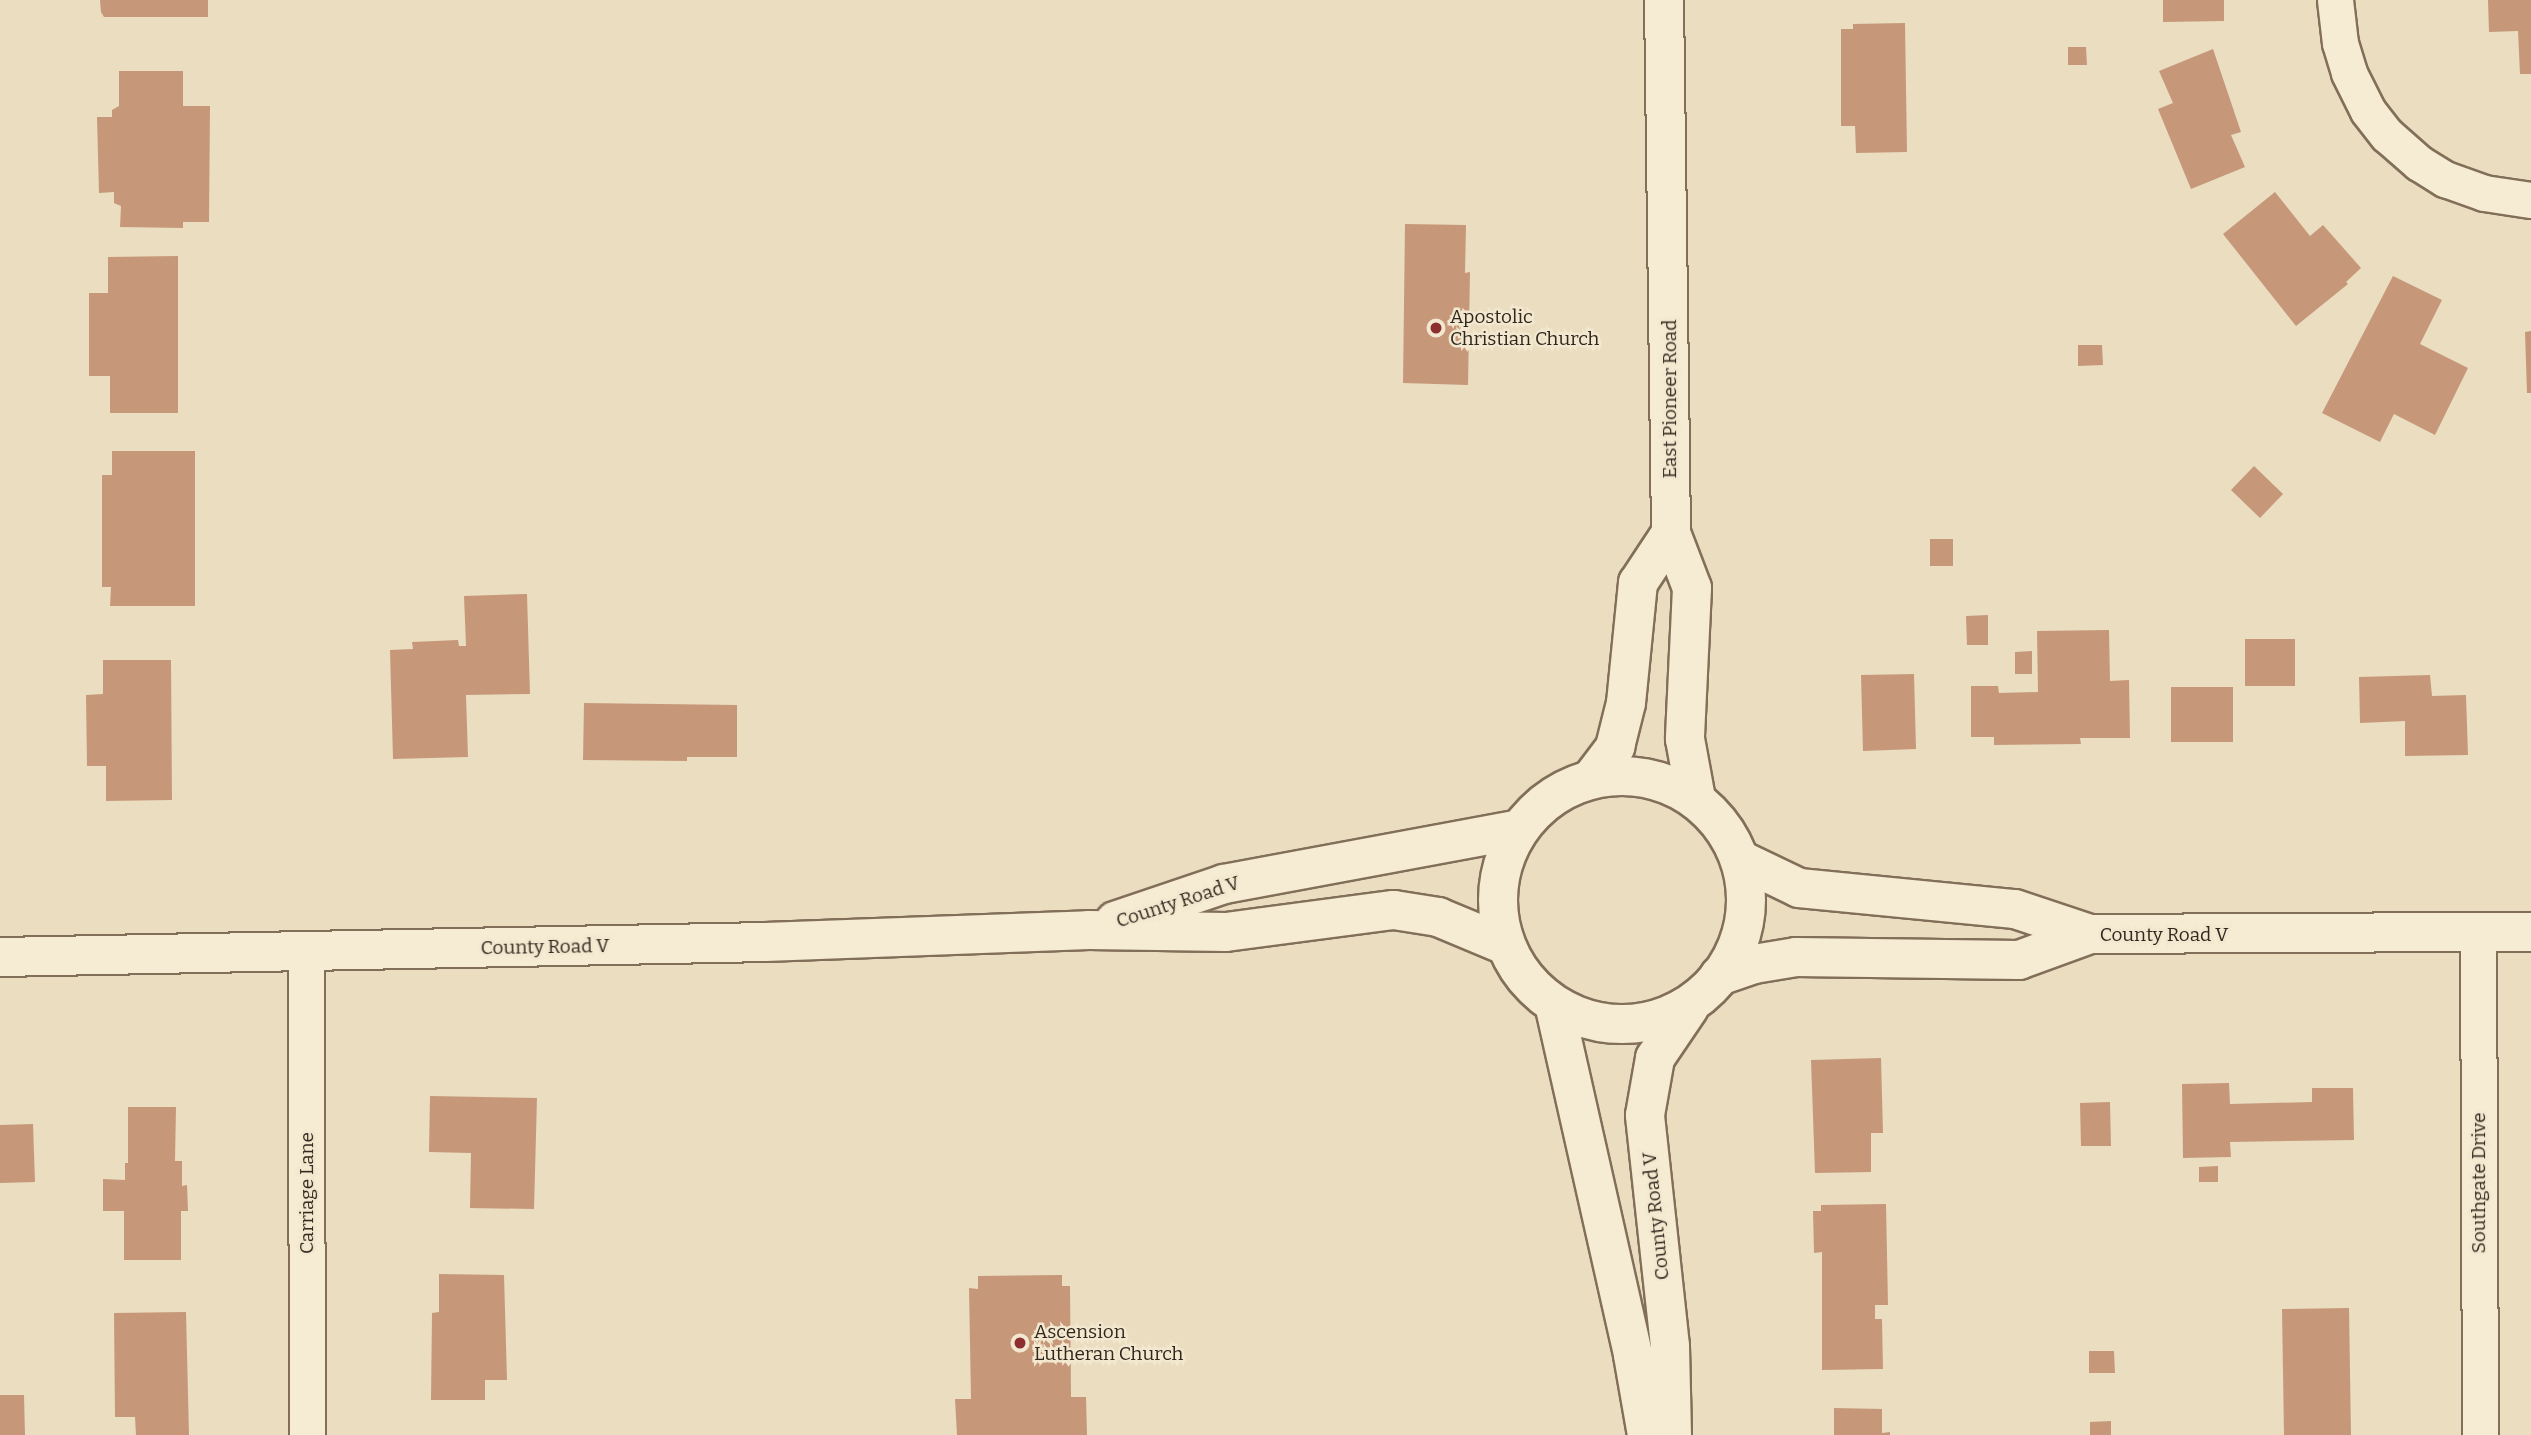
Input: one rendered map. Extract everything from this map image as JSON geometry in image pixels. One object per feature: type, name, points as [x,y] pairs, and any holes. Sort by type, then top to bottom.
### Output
[{"type":"main road","name":"East Pioneer Road","points":[[1664,0],[1671,533]]},
{"type":"main road","points":[[1592,778],[1615,747],[1626,703],[1638,583],[1671,533]]},
{"type":"main road","points":[[1671,533],[1692,588],[1685,739],[1696,799]]},
{"type":"main road","points":[[1620,775],[1674,788],[1696,799],[1726,829],[1743,861],[1747,902],[1737,947],[1719,976],[1689,1008],[1625,1025],[1592,1021],[1555,1008],[1522,979],[1503,944],[1499,914],[1505,862],[1514,830],[1551,796],[1592,778],[1620,775]]},
{"type":"main road","name":"County Road V","points":[[1089,930],[1224,884],[1514,830]]},
{"type":"main road","points":[[1743,861],[1799,888],[2015,909],[2090,934]]},
{"type":"main road","name":"County Road V","points":[[0,957],[765,942],[1089,930],[1226,932],[1394,910],[1438,917],[1503,944]]},
{"type":"main road","name":"County Road V","points":[[1719,976],[1754,964],[1796,957],[2019,960],[2090,934],[2202,936],[2531,932]]},
{"type":"main road","points":[[1555,1008],[1630,1342],[1647,1435]]},
{"type":"main road","name":"County Road V","points":[[1672,1435],[1670,1346],[1645,1115],[1655,1058],[1689,1008]]},
{"type":"street","points":[[2336,0],[2340,43],[2349,73],[2368,111],[2387,135],[2419,163],[2445,179],[2484,193],[2531,200]]},
{"type":"street","name":"Southgate Drive","points":[[2478,931],[2480,1435]]},
{"type":"street","name":"Carriage Lane","points":[[306,952],[307,1435]]},
{"type":"building","points":[[100,0],[208,0],[208,17],[104,17]]},
{"type":"building","points":[[2163,0],[2224,0],[2224,21],[2163,22]]},
{"type":"building","points":[[2488,0],[2531,0],[2531,74],[2520,74],[2518,31],[2489,32]]},
{"type":"building","points":[[1905,23],[1907,152],[1856,153],[1855,126],[1841,126],[1841,29],[1853,29],[1853,24]]},
{"type":"building","points":[[2068,47],[2086,47],[2087,65],[2068,65]]},
{"type":"building","points":[[2213,49],[2241,132],[2231,135],[2245,167],[2191,189],[2158,109],[2173,103],[2159,71]]},
{"type":"building","points":[[119,71],[183,71],[183,106],[210,106],[209,222],[183,222],[183,228],[120,227],[121,206],[114,203],[114,192],[99,193],[97,117],[112,117],[112,110],[119,106]]},
{"type":"building","points":[[2275,192],[2310,236],[2323,225],[2361,268],[2346,282],[2348,284],[2296,326],[2223,234]]},
{"type":"building","name":"Apostolic Christian Church","points":[[1405,224],[1466,225],[1465,273],[1470,272],[1468,385],[1403,383]]},
{"type":"building","points":[[178,256],[178,413],[110,413],[110,376],[89,376],[89,293],[108,293],[108,257]]},
{"type":"building","points":[[2393,276],[2442,300],[2420,344],[2468,368],[2435,435],[2394,414],[2380,442],[2322,413]]},
{"type":"building","points":[[2531,331],[2531,393],[2527,393],[2525,332]]},
{"type":"building","points":[[2078,345],[2102,345],[2103,365],[2078,366]]},
{"type":"building","points":[[112,451],[195,451],[195,606],[110,606],[111,587],[102,587],[102,475],[112,475]]},
{"type":"building","points":[[2254,466],[2283,494],[2260,518],[2231,490]]},
{"type":"building","points":[[1930,539],[1953,539],[1953,566],[1930,566]]},
{"type":"building","points":[[527,594],[530,694],[466,695],[468,757],[393,759],[390,650],[413,649],[412,642],[458,640],[459,646],[466,646],[464,596]]},
{"type":"building","points":[[1988,615],[1988,645],[1967,645],[1966,616]]},
{"type":"building","points":[[2109,630],[2110,681],[2129,680],[2130,738],[2080,738],[2081,744],[1994,745],[1994,737],[1971,737],[1971,686],[1998,686],[1999,693],[2038,692],[2037,631]]},
{"type":"building","points":[[2245,639],[2295,639],[2295,686],[2245,686]]},
{"type":"building","points":[[2032,651],[2032,674],[2015,674],[2015,652]]},
{"type":"building","points":[[103,660],[171,660],[172,800],[106,801],[106,766],[87,766],[86,695],[103,694]]},
{"type":"building","points":[[1914,674],[1916,749],[1863,751],[1861,675]]},
{"type":"building","points":[[2430,675],[2432,696],[2466,695],[2468,755],[2405,756],[2405,721],[2360,723],[2359,677]]},
{"type":"building","points":[[2171,687],[2233,687],[2233,742],[2171,742]]},
{"type":"building","points":[[584,703],[737,705],[737,757],[687,757],[687,761],[583,760]]},
{"type":"building","points":[[1881,1058],[1883,1133],[1871,1133],[1871,1172],[1815,1173],[1811,1060]]},
{"type":"building","points":[[2229,1083],[2230,1104],[2312,1102],[2312,1088],[2353,1088],[2354,1140],[2230,1142],[2231,1157],[2183,1158],[2182,1084]]},
{"type":"building","points":[[430,1096],[537,1098],[534,1209],[470,1208],[471,1153],[429,1152]]},
{"type":"building","points":[[2110,1102],[2111,1146],[2081,1146],[2080,1103]]},
{"type":"building","points":[[128,1107],[176,1107],[175,1161],[182,1161],[182,1186],[187,1185],[188,1211],[181,1211],[181,1260],[124,1260],[124,1211],[103,1211],[103,1179],[125,1180],[125,1163],[128,1163]]},
{"type":"building","points":[[33,1124],[35,1182],[0,1183],[0,1125]]},
{"type":"building","points":[[2218,1166],[2218,1182],[2199,1182],[2199,1167]]},
{"type":"building","points":[[1886,1204],[1888,1305],[1875,1305],[1875,1319],[1882,1319],[1883,1369],[1822,1370],[1822,1252],[1814,1253],[1813,1211],[1821,1211],[1821,1205]]},
{"type":"building","points":[[439,1274],[504,1275],[507,1380],[485,1380],[485,1400],[431,1400],[432,1313],[439,1312]]},
{"type":"building","name":"Ascension Lutheran Church","points":[[1062,1275],[1062,1286],[1070,1286],[1071,1397],[1086,1397],[1087,1435],[957,1435],[955,1399],[971,1399],[969,1288],[978,1289],[978,1276]]},
{"type":"building","points":[[2349,1308],[2351,1435],[2284,1435],[2282,1309]]},
{"type":"building","points":[[186,1312],[189,1435],[136,1435],[135,1417],[115,1417],[114,1313]]},
{"type":"building","points":[[2089,1351],[2114,1351],[2115,1373],[2089,1373]]},
{"type":"building","points":[[0,1395],[24,1395],[25,1435],[0,1435]]},
{"type":"building","points":[[1834,1408],[1882,1409],[1882,1433],[1890,1432],[1890,1435],[1834,1435]]},
{"type":"building","points":[[2111,1421],[2111,1435],[2090,1435],[2090,1422]]},
{"type":"place","name":"Apostolic Christian Church","points":[[1436,328]]},
{"type":"place","name":"Ascension Lutheran Church","points":[[1020,1343]]}]
